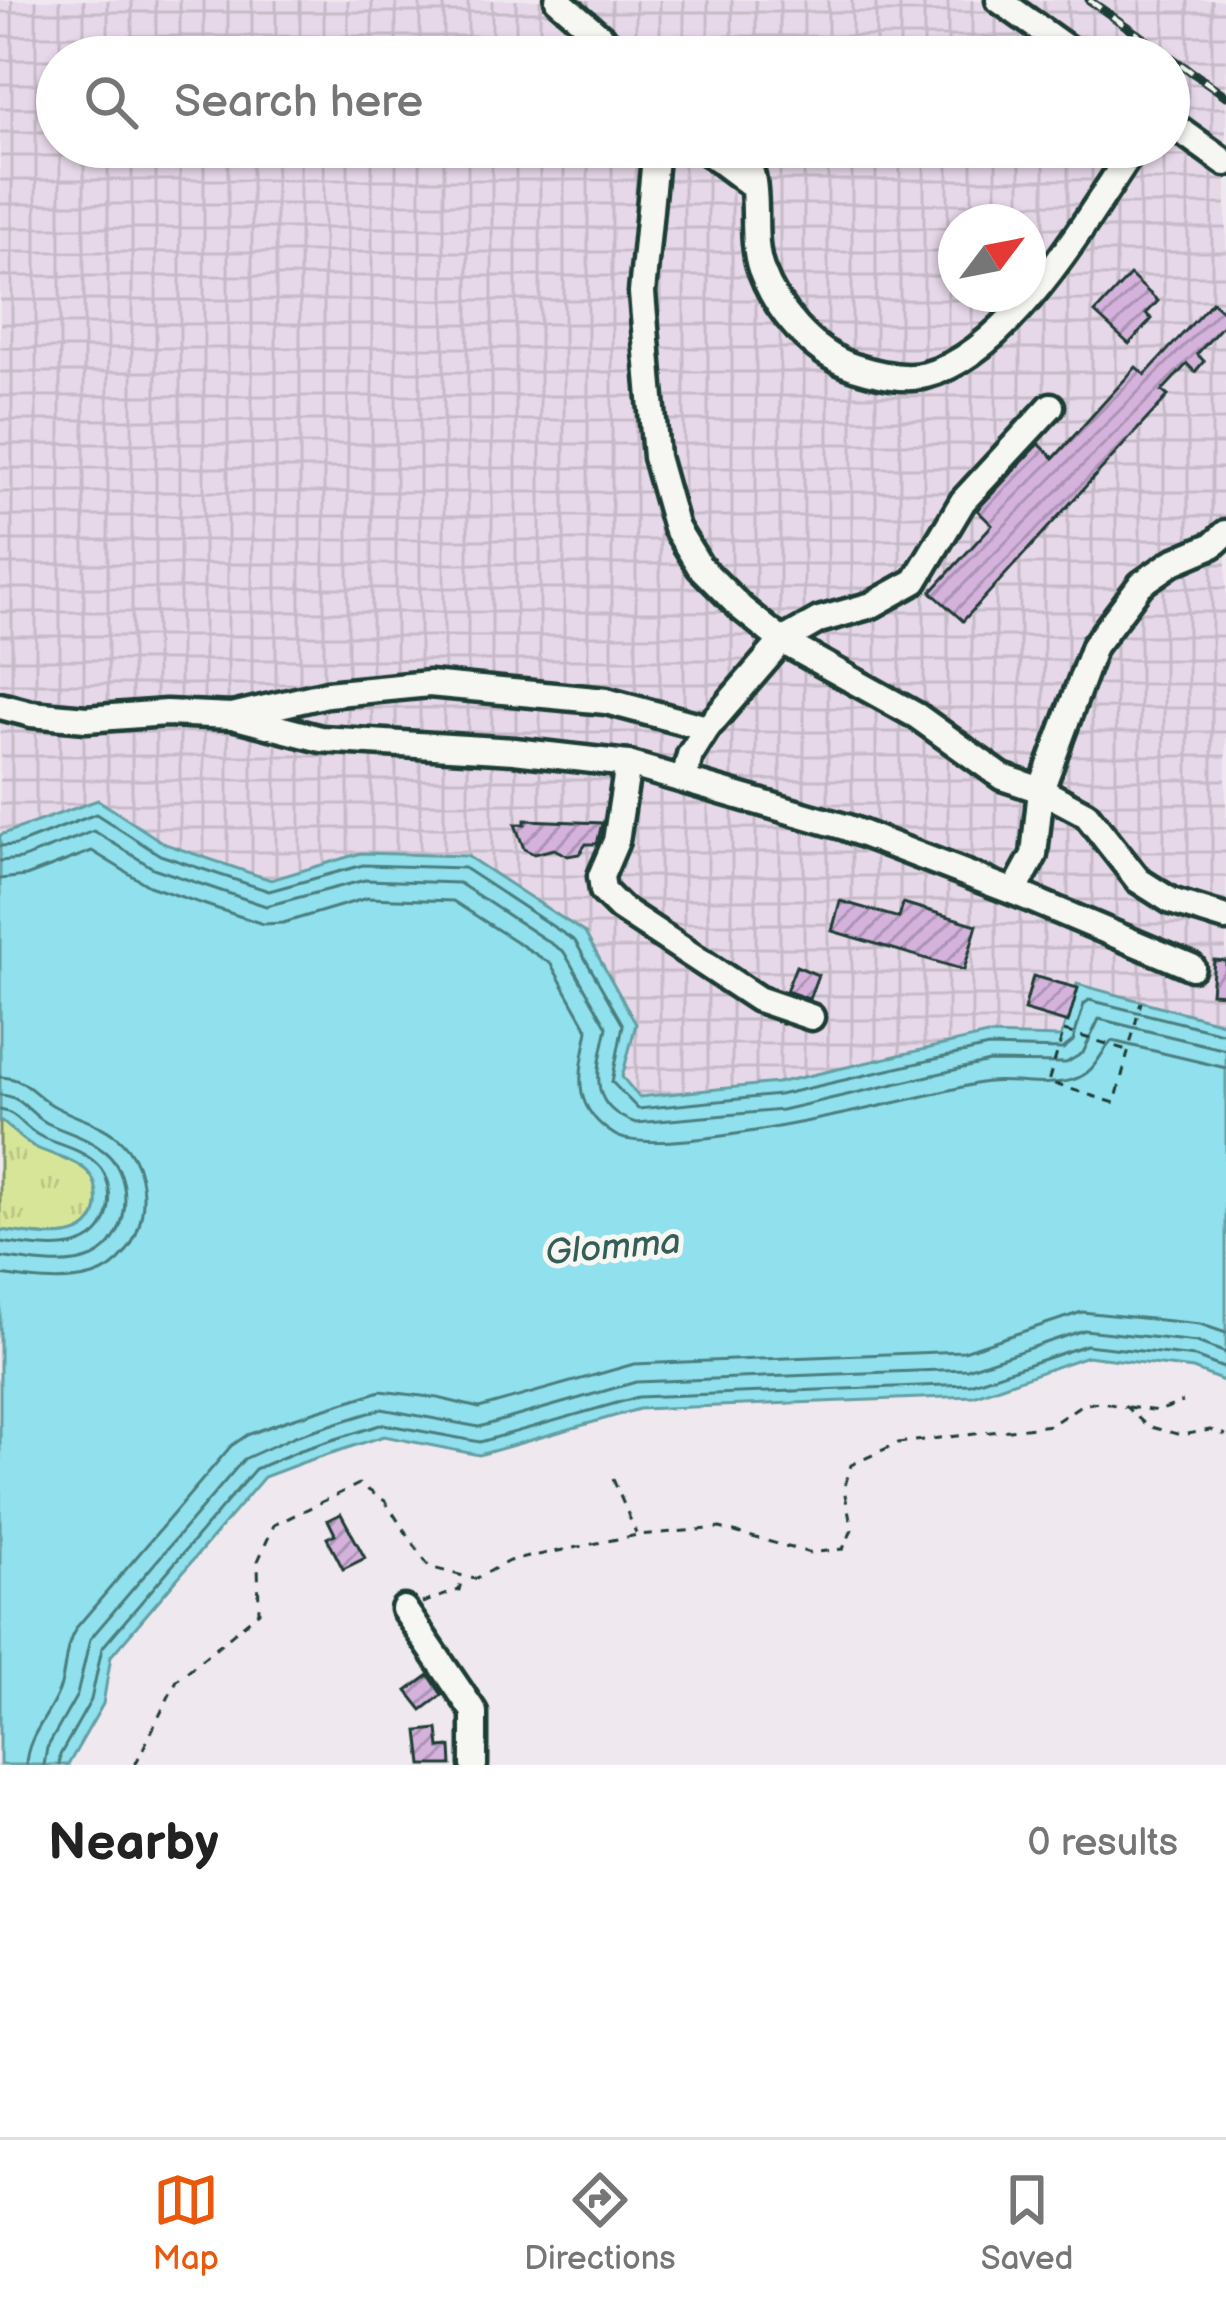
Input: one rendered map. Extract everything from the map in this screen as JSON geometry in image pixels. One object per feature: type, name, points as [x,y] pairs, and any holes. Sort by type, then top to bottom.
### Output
[{"type":"street","points":[[558,0],[600,36]]},
{"type":"street","points":[[999,0],[1050,36]]},
{"type":"street","points":[[1190,137],[1226,163]]},
{"type":"street","points":[[654,168],[641,293],[656,458],[676,528],[700,567],[782,640],[917,716],[1002,777],[1041,790],[1086,814],[1138,880],[1171,901],[1226,918]]},
{"type":"street","points":[[729,168],[753,186]]},
{"type":"street","points":[[752,168],[754,240],[776,299],[801,331],[832,357],[890,376],[924,376],[954,364],[978,346],[1032,296],[1120,168]]},
{"type":"street","points":[[685,779],[690,755],[707,728],[782,640],[819,620],[872,605],[915,581],[963,501],[1051,406]]},
{"type":"street","points":[[1014,892],[1034,855],[1041,790],[1094,646],[1141,584],[1173,562],[1213,545],[1226,533]]},
{"type":"street","points":[[232,716],[327,694],[429,684],[606,701],[707,728]]},
{"type":"street","points":[[0,706],[86,719],[166,713],[232,716],[321,739],[514,751],[628,764],[845,827],[1192,967]]},
{"type":"street","points":[[628,764],[616,841],[601,876],[603,891],[620,908],[758,999],[811,1017]]},
{"type":"street","points":[[404,1609],[475,1712],[474,1765]]},
{"type":"path","points":[[1129,1050],[1063,1034],[1048,1082],[1115,1103],[1142,1002]]},
{"type":"path","points":[[135,1765],[177,1680],[259,1612],[258,1561],[274,1525],[358,1484],[385,1501],[429,1567],[475,1580],[509,1561],[637,1534],[720,1528],[810,1552],[843,1549],[852,1530],[844,1490],[851,1465],[898,1443],[1051,1425],[1081,1405],[1099,1402],[1158,1411],[1183,1402]]},
{"type":"path","points":[[1126,1407],[1147,1426],[1181,1435],[1210,1430],[1226,1436]]},
{"type":"path","points":[[1144,1409],[1147,1426]]},
{"type":"path","points":[[614,1479],[637,1534]]},
{"type":"path","points":[[404,1609],[459,1590],[463,1578]]},
{"type":"shaded area","points":[[0,0],[1226,0],[1226,1024],[1077,984],[1062,1037],[987,1035],[777,1083],[639,1097],[622,1077],[361,853],[271,880],[165,844],[98,800],[0,835]]},
{"type":"green space","points":[[0,1120],[32,1145],[77,1164],[91,1176],[97,1188],[97,1207],[83,1229],[58,1236],[0,1230]]},
{"type":"water","name":"Glomma","points":[[98,800],[165,844],[271,880],[361,853],[467,856],[585,933],[636,1024],[622,1077],[639,1097],[777,1083],[987,1035],[1061,1037],[1077,984],[1226,1024],[1226,1382],[1193,1369],[1087,1356],[973,1396],[639,1409],[479,1455],[384,1436],[264,1477],[111,1656],[103,1704],[68,1765],[0,1765],[0,1230],[71,1234],[92,1220],[97,1198],[93,1180],[82,1167],[32,1145],[0,1120],[0,835]]},
{"type":"building","points":[[1130,275],[1158,301],[1146,314],[1152,319],[1129,344],[1095,313]]},
{"type":"building","points":[[1212,302],[1226,314],[1226,322],[1197,354],[1204,361],[1195,372],[1187,364],[1162,391],[1168,396],[963,621],[931,592],[992,525],[977,510],[1039,444],[1054,458],[1136,367],[1145,375]]},
{"type":"building","points":[[525,820],[602,823],[597,844],[586,844],[579,854],[568,856],[554,849],[534,854],[524,849],[515,824],[525,824]]},
{"type":"building","points":[[840,901],[899,918],[903,903],[977,925],[964,970],[832,931]]},
{"type":"building","points":[[1214,960],[1226,961],[1226,994],[1211,993]]},
{"type":"building","points":[[796,966],[818,975],[809,999],[786,991]]},
{"type":"building","points":[[1033,976],[1078,988],[1068,1023],[1024,1010]]},
{"type":"building","points":[[341,1514],[365,1558],[343,1569],[327,1538],[335,1534],[328,1520]]},
{"type":"building","points":[[429,1675],[442,1695],[422,1710],[407,1691]]},
{"type":"building","points":[[438,1729],[440,1748],[451,1747],[452,1765],[422,1765],[418,1731]]},
{"type":"railway","points":[[1089,0],[1140,36]]},
{"type":"railway","points":[[1190,71],[1226,96]]}]
